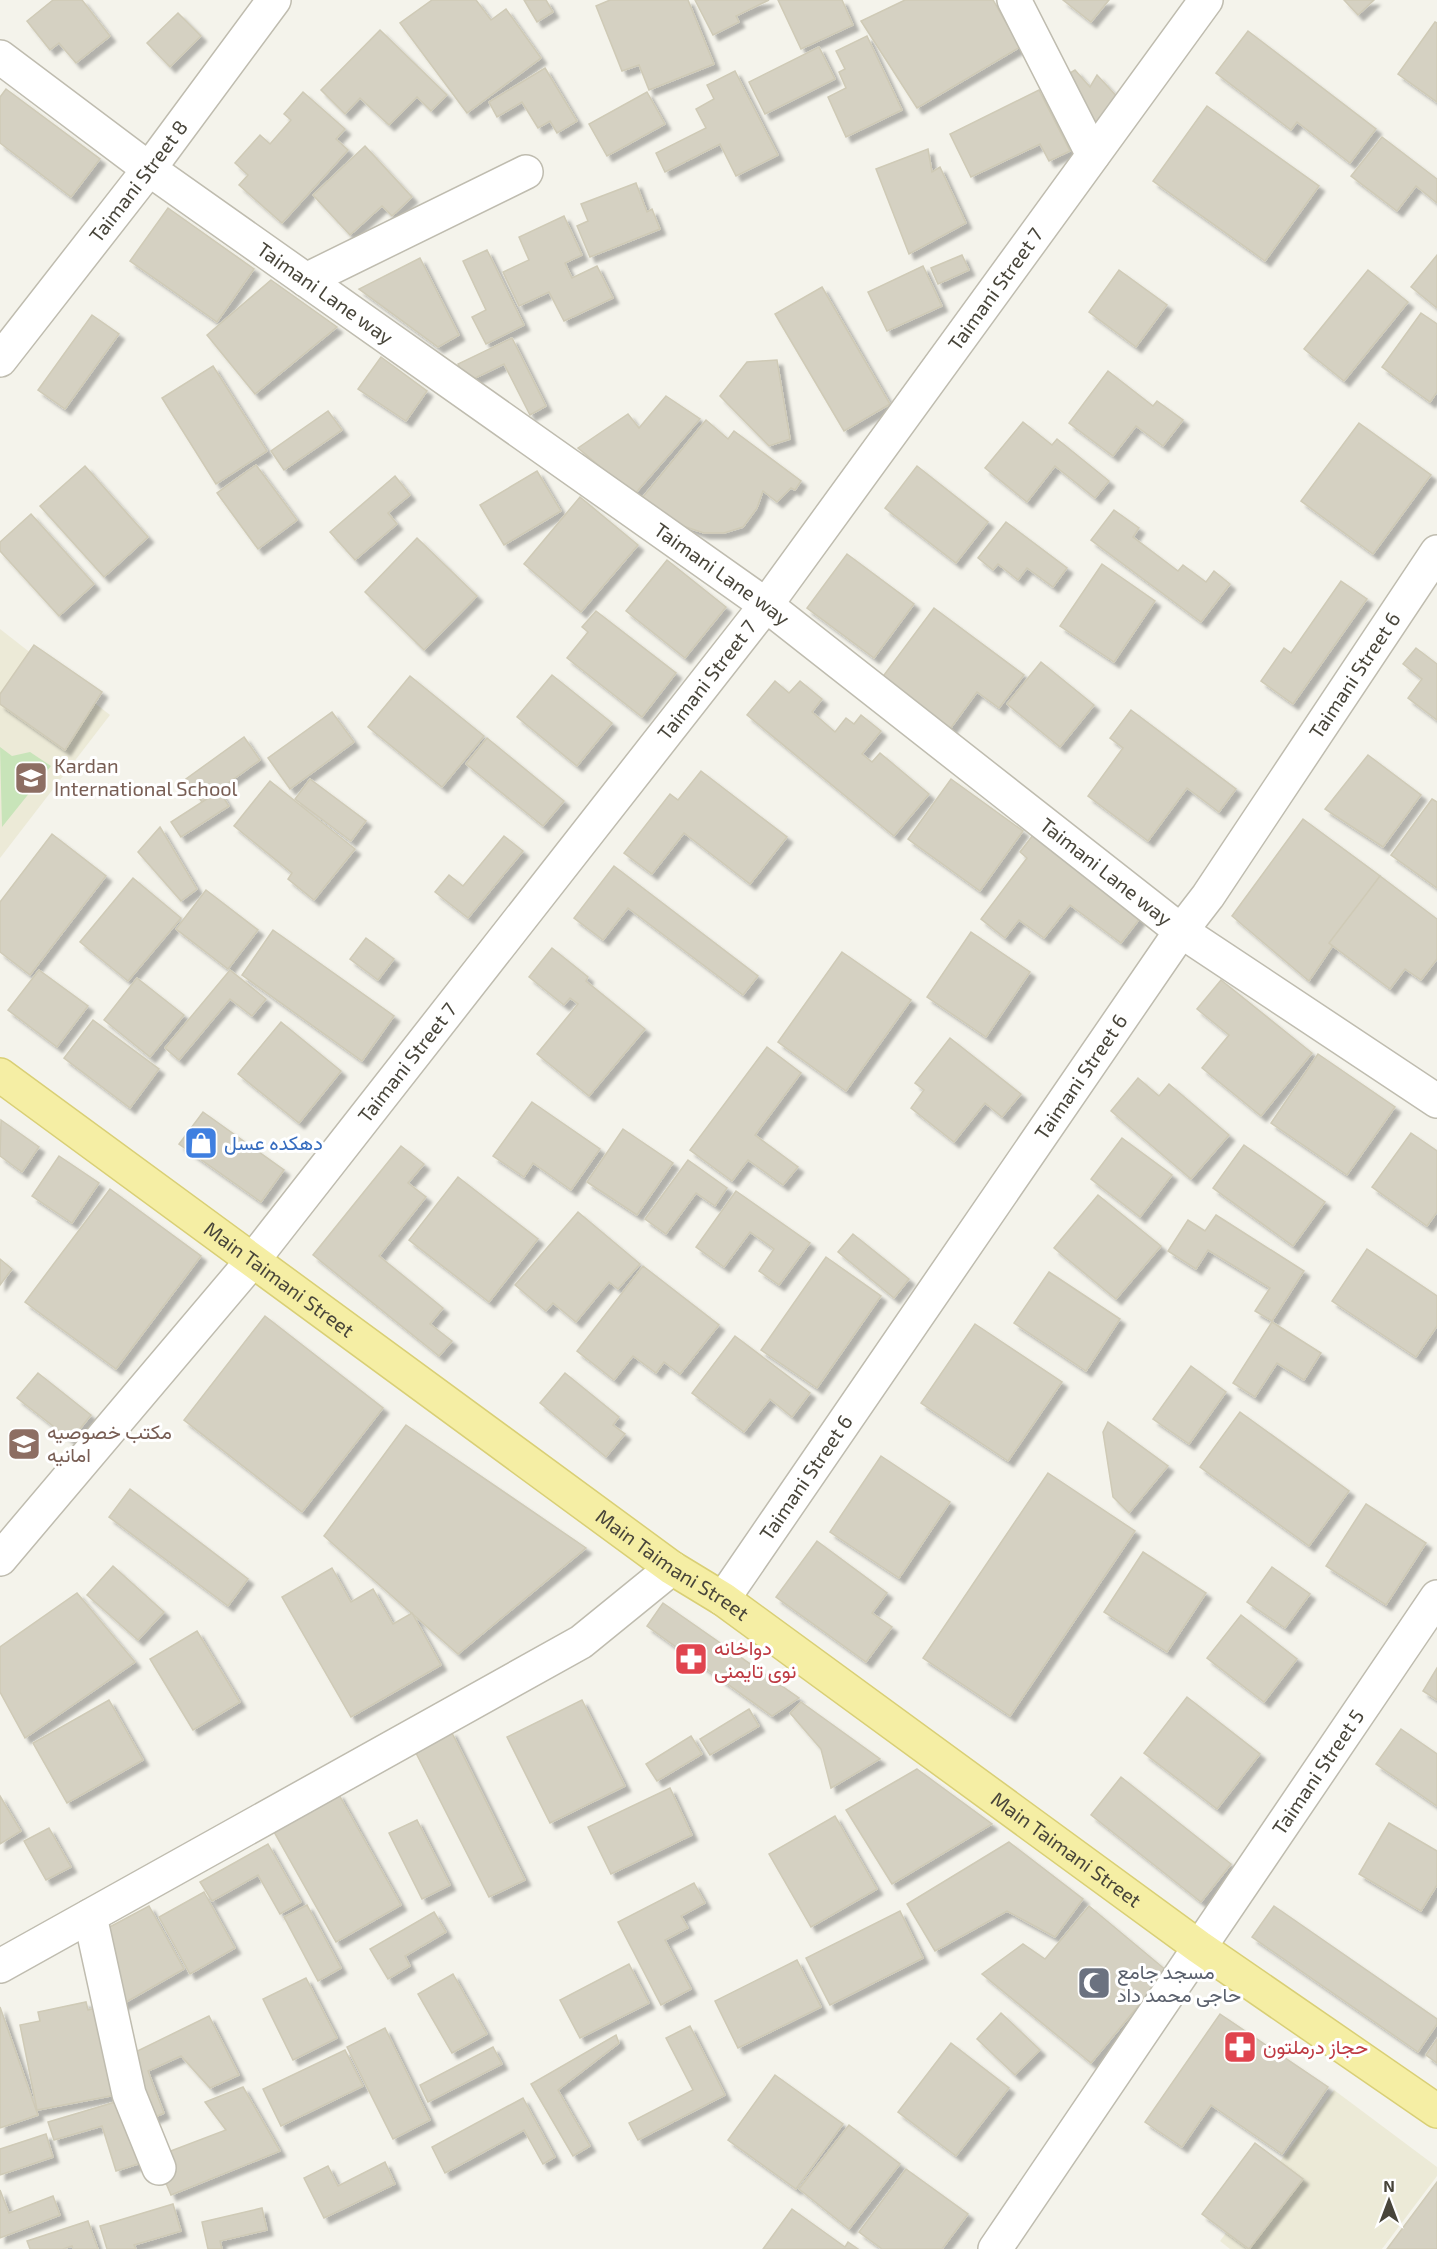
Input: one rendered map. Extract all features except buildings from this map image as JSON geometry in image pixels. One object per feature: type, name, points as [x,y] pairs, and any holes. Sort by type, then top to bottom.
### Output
[{"type":"main road","name":"Main Taimani Street","points":[[0,1076],[672,1568],[723,1599],[1199,1947],[1437,2111]]},
{"type":"street","name":"Taimani Street 8","points":[[0,360],[149,169],[274,0]]},
{"type":"street","points":[[1014,0],[1093,155]]},
{"type":"street","name":"Taimani Street 7","points":[[0,1559],[253,1260],[766,605],[1206,0]]},
{"type":"street","name":"Taimani Lane way","points":[[0,57],[149,169],[766,605],[1181,931],[1437,1101]]},
{"type":"street","points":[[306,280],[526,172]]},
{"type":"street","name":"Taimani Street 6","points":[[723,1599],[1181,931],[1208,896],[1437,552]]},
{"type":"street","points":[[0,1966],[581,1642],[672,1568]]},
{"type":"street","name":"Taimani Street 5","points":[[994,2249],[1437,1597]]},
{"type":"street","points":[[90,1916],[129,2094],[159,2168]]},
{"type":"shaded area","name":"Kardan International School","points":[[0,629],[110,715],[0,858]]},
{"type":"shaded area","points":[[1334,2090],[1437,2167],[1437,2176],[1382,2249],[1230,2249],[1220,2241]]},
{"type":"green space","points":[[0,747],[12,756],[30,752],[51,766],[2,827]]},
{"type":"place","name":"Kardan International School","points":[[31,778]]},
{"type":"place","name":"دهکده عسل","points":[[201,1143]]},
{"type":"place","name":"مکتب خصوصیه امانیه","points":[[24,1444]]},
{"type":"place","name":"دواخانه نوی تایمنی","points":[[691,1659]]},
{"type":"place","name":"مسجد جامع حاجی محمد داد","points":[[1094,1983]]},
{"type":"place","name":"حجاز درملتون","points":[[1240,2047]]}]
